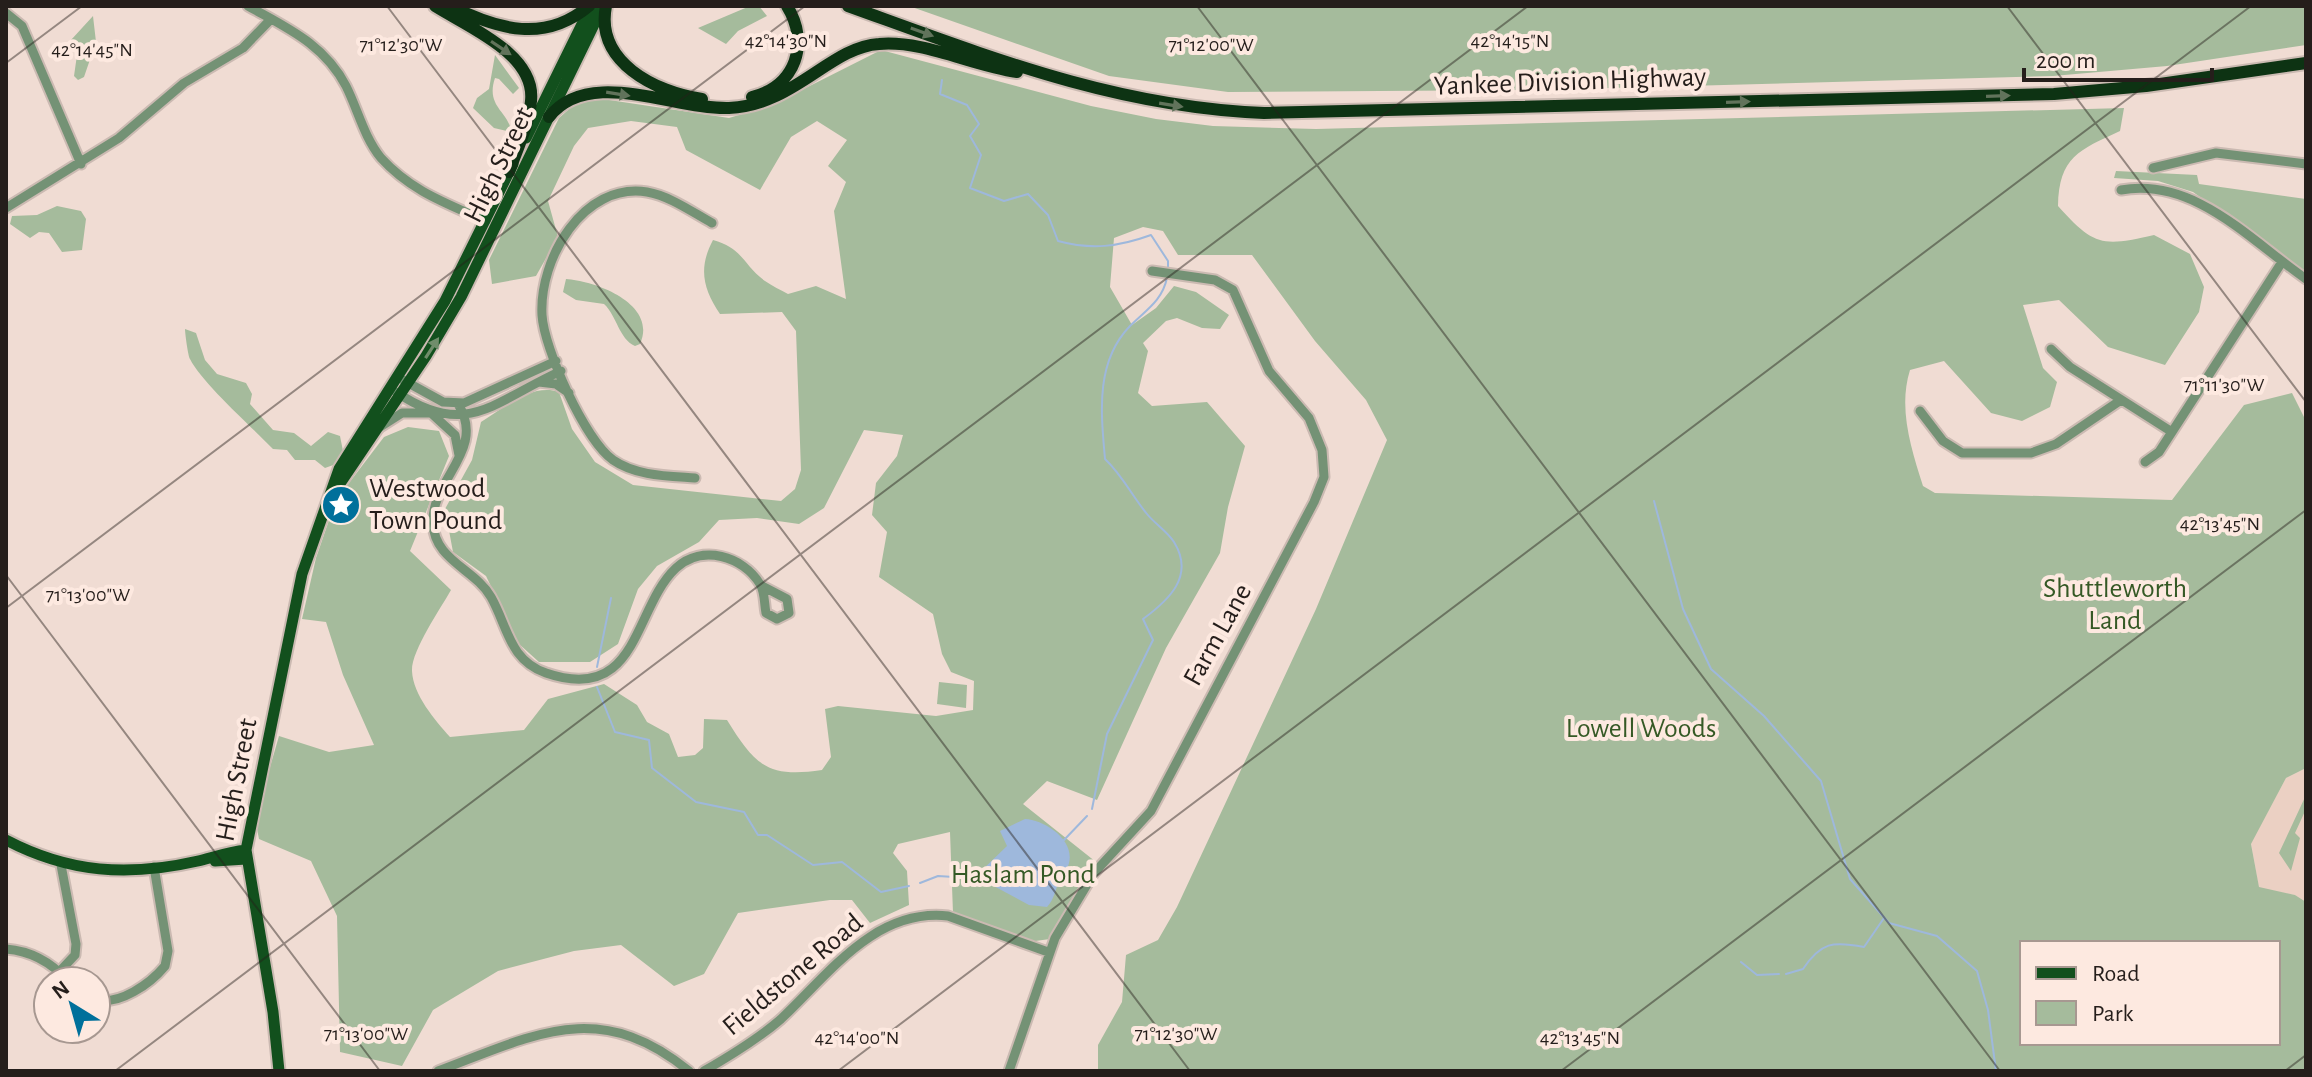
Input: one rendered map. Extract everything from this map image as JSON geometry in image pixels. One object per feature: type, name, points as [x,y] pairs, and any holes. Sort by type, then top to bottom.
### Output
[{"type":"highway","points":[[435,6],[511,55],[527,75],[531,107],[509,172]]},
{"type":"highway","points":[[451,6],[495,23],[541,30],[567,23],[590,6]]},
{"type":"highway","points":[[604,6],[609,43],[631,70],[675,93],[719,100],[761,94],[774,88],[790,72],[799,40],[787,6]]},
{"type":"highway","name":"Yankee Division Highway","points":[[848,6],[1047,77],[1171,105],[1287,114],[2042,94],[2134,87],[2306,63]]},
{"type":"highway","points":[[549,117],[567,100],[591,91],[704,107],[754,104],[789,92],[855,50],[877,44],[900,44],[1002,70],[1047,77]]},
{"type":"main road","name":"High Street","points":[[326,503],[372,436],[445,301],[590,6]]},
{"type":"main road","name":"High Street","points":[[403,380],[461,297],[604,6]]},
{"type":"main road","name":"High Street","points":[[279,1071],[272,1008],[246,855],[302,574],[343,461],[396,392]]},
{"type":"main road","points":[[6,840],[61,865],[102,870],[154,867],[246,855]]},
{"type":"street","points":[[248,6],[313,43],[334,67],[374,149],[401,177],[427,195],[486,221]]},
{"type":"street","points":[[6,13],[22,26],[81,164]]},
{"type":"street","points":[[6,208],[81,164],[149,115],[184,83],[243,48],[271,19]]},
{"type":"street","points":[[2153,168],[2216,153],[2306,164]]},
{"type":"street","points":[[2121,190],[2155,187],[2188,195],[2306,279]]},
{"type":"street","points":[[695,478],[645,473],[614,461],[586,431],[547,338],[542,303],[546,281],[568,232],[586,209],[612,195],[639,192],[664,198],[712,223]]},
{"type":"street","points":[[2145,462],[2159,452],[2282,262]]},
{"type":"street","name":"Farm Lane","points":[[1009,1071],[1048,952],[1094,873],[1151,811],[1314,502],[1324,477],[1322,450],[1309,418],[1269,371],[1233,290],[1225,284],[1152,271]]},
{"type":"street","points":[[528,372],[545,354],[547,338]]},
{"type":"street","points":[[2051,349],[2070,367],[2172,432]]},
{"type":"street","points":[[403,380],[433,398],[458,404],[474,400],[556,361]]},
{"type":"street","points":[[372,436],[398,415],[431,413],[464,416],[487,408],[561,371]]},
{"type":"street","points":[[532,384],[551,383],[570,393]]},
{"type":"street","points":[[396,392],[431,413],[455,435],[459,448],[457,466]]},
{"type":"street","points":[[1920,411],[1943,441],[1962,453],[2031,453],[2056,444],[2121,400]]},
{"type":"street","points":[[458,404],[464,416],[466,443],[435,512],[437,537],[452,561],[491,597],[514,651],[535,669],[571,678],[591,677],[615,665],[638,638],[666,581],[675,569],[695,558],[711,555],[740,562],[762,586]]},
{"type":"street","points":[[61,865],[76,944],[75,955],[66,965]]},
{"type":"street","points":[[112,1000],[128,995],[165,966],[168,951],[154,867]]},
{"type":"street","name":"Fieldstone Road","points":[[704,1071],[778,1021],[855,947],[900,919],[930,914],[948,916],[1048,952]]},
{"type":"street","points":[[6,949],[25,950],[50,965]]},
{"type":"street","points":[[438,1071],[552,1029],[582,1026],[624,1034],[673,1057],[689,1071]]},
{"type":"shaded area","points":[[2306,768],[2306,902],[2295,895],[2259,888],[2251,843],[2286,778]]},
{"type":"green space","points":[[750,6],[759,6],[767,16],[738,31],[726,44],[698,28]]},
{"type":"green space","points":[[909,6],[2306,6],[2306,45],[2167,66],[2053,76],[1537,90],[1228,92],[1109,76]]},
{"type":"green space","points":[[93,16],[96,42],[84,77],[78,80],[74,76],[77,55],[71,40]]},
{"type":"green space","points":[[881,50],[1091,106],[1213,126],[1316,129],[2124,108],[2120,131],[2083,150],[2067,166],[2059,189],[2058,206],[2081,229],[2100,240],[2122,241],[2154,235],[2190,254],[2204,287],[2199,312],[2165,365],[2108,347],[2059,300],[2023,305],[2043,368],[2057,382],[2050,407],[2022,421],[1991,413],[1944,361],[1910,370],[1905,399],[1908,428],[1923,486],[1935,493],[2172,500],[2244,405],[2292,393],[2306,421],[2306,768],[2286,778],[2251,844],[2259,887],[2295,895],[2306,902],[2306,1071],[1098,1071],[1098,1045],[1122,1002],[1126,955],[1158,940],[1177,907],[1316,609],[1387,440],[1366,400],[1315,341],[1252,255],[1178,255],[1163,231],[1143,227],[1114,238],[1110,287],[1132,325],[1156,308],[1174,286],[1196,292],[1229,315],[1220,329],[1202,328],[1177,318],[1166,321],[1143,343],[1148,351],[1138,393],[1152,406],[1207,402],[1245,446],[1228,507],[1220,553],[1166,648],[1097,800],[1047,781],[1023,804],[1096,862],[1050,939],[1028,942],[953,913],[950,832],[898,844],[893,853],[907,871],[909,905],[870,923],[852,900],[830,900],[738,913],[704,974],[674,986],[621,945],[574,951],[498,971],[433,1010],[402,1066],[340,1052],[337,916],[311,861],[259,839],[255,819],[279,736],[329,752],[374,745],[343,675],[326,622],[302,619],[316,558],[336,500],[384,437],[408,427],[439,431],[449,456],[410,551],[451,590],[421,641],[412,671],[421,698],[450,737],[524,730],[548,699],[604,684],[637,705],[647,722],[669,734],[678,757],[695,755],[703,748],[704,719],[727,720],[746,748],[764,765],[775,770],[803,772],[822,770],[831,757],[825,709],[838,706],[936,716],[973,710],[974,681],[951,672],[942,654],[933,614],[879,577],[887,532],[872,515],[876,483],[897,456],[903,435],[864,430],[824,508],[799,524],[757,518],[719,520],[699,542],[657,566],[638,589],[618,644],[590,662],[539,662],[519,644],[486,576],[453,552],[445,509],[472,460],[481,422],[518,398],[538,391],[559,392],[572,429],[595,462],[633,485],[781,501],[795,489],[801,470],[796,331],[782,312],[720,314],[706,287],[705,260],[713,240],[737,252],[765,281],[788,294],[816,286],[846,299],[834,211],[846,182],[828,166],[847,140],[817,121],[791,137],[760,190],[686,150],[677,127],[631,121],[588,128],[574,146],[548,201],[558,237],[536,276],[492,284],[489,260],[559,118],[576,103],[596,98],[729,118],[772,105]]},
{"type":"green space","points":[[495,55],[519,88],[513,94],[495,78],[495,103],[507,119],[511,132],[494,128],[473,108],[477,98],[489,89]]},
{"type":"green space","points":[[2116,171],[2197,175],[2199,184],[2306,199],[2306,272],[2193,192],[2158,181],[2114,178]]},
{"type":"green space","points":[[57,206],[81,211],[86,219],[82,250],[62,252],[49,233],[39,232],[30,238],[10,224],[12,216],[37,215]]},
{"type":"green space","points":[[566,279],[593,284],[621,297],[632,306],[640,317],[643,330],[640,344],[635,346],[625,338],[604,304],[576,300],[563,292]]},
{"type":"green space","points":[[185,329],[196,333],[205,360],[217,374],[246,383],[252,394],[250,404],[273,430],[294,433],[311,446],[328,432],[340,436],[343,451],[336,464],[325,468],[315,460],[295,460],[287,450],[273,449],[196,369],[189,357]]},
{"type":"green space","points":[[939,682],[967,685],[966,708],[937,704]]},
{"type":"green space","points":[[2306,795],[2306,809],[2295,833],[2300,838],[2291,871],[2279,853]]},
{"type":"water","points":[[1025,819],[1041,823],[1056,832],[1070,854],[1068,865],[1047,907],[1029,905],[990,884],[953,876],[960,871],[977,875],[1007,846],[1000,831]]},
{"type":"waterway","points":[[942,80],[940,94],[967,105],[979,124],[970,136],[981,155],[970,188],[1004,201],[1028,194],[1048,215],[1058,241],[1104,246],[1151,235],[1168,261],[1168,271]]},
{"type":"waterway","points":[[1092,809],[1107,734],[1153,640],[1143,619],[1170,595],[1182,566],[1174,542],[1147,514],[1105,459],[1102,424],[1103,389],[1111,356],[1130,326],[1157,299],[1167,278]]},
{"type":"waterway","points":[[1654,501],[1683,609],[1711,669],[1764,716],[1821,781],[1850,879],[1889,923],[1937,936],[1977,971],[1988,1010],[1996,1071]]},
{"type":"waterway","points":[[597,667],[611,598]]},
{"type":"waterway","points":[[597,687],[615,732],[649,740],[652,768],[696,802],[744,812],[758,835],[767,835],[813,865],[842,862],[881,892],[909,886]]},
{"type":"waterway","points":[[1064,840],[1087,816]]},
{"type":"waterway","points":[[920,883],[938,876],[954,877]]},
{"type":"waterway","points":[[1786,974],[1803,969],[1816,953],[1829,946],[1844,944],[1864,947],[1884,918]]},
{"type":"waterway","points":[[1741,962],[1757,975],[1779,974]]},
{"type":"place","name":"Westwood Town Pound","points":[[341,505]]},
{"type":"park label","name":"Shuttleworth Land","points":[[2115,605]]},
{"type":"park label","name":"Lowell Woods","points":[[1641,729]]},
{"type":"park label","name":"Haslam Pond","points":[[1023,875]]}]
